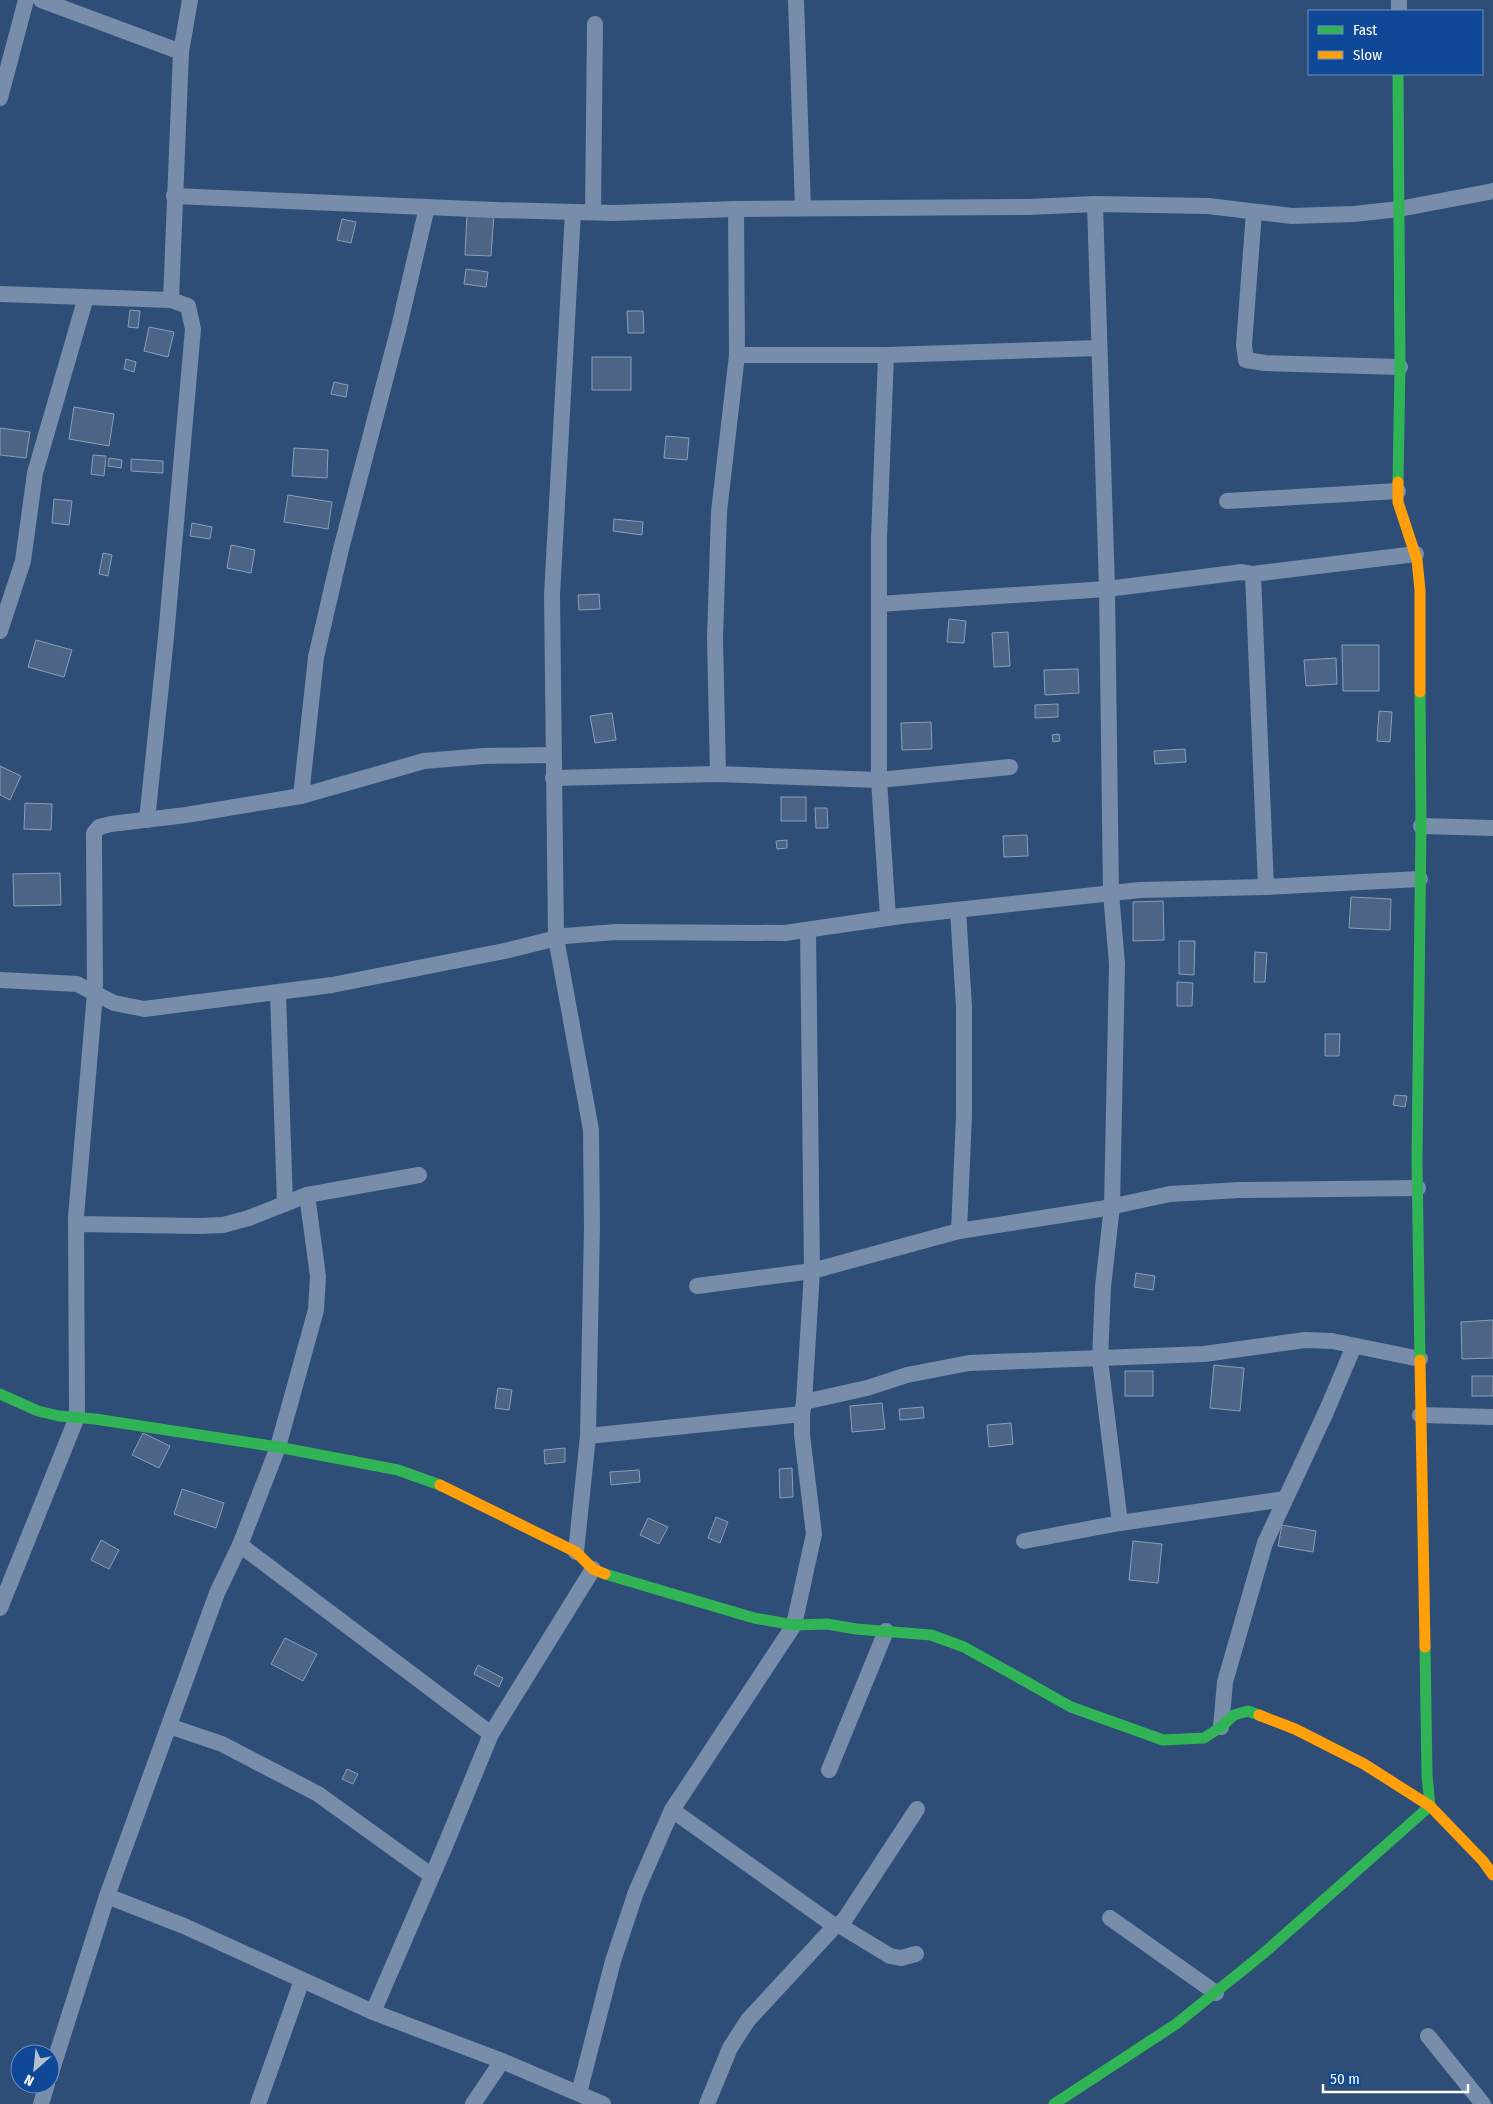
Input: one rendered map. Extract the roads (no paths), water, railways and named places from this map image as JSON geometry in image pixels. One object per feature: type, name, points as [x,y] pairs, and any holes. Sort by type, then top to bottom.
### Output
[{"type":"street","points":[[0,98],[26,0]]},
{"type":"street","points":[[41,0],[181,52]]},
{"type":"street","points":[[170,300],[181,52],[190,0]]},
{"type":"street","points":[[796,0],[803,208]]},
{"type":"street","points":[[593,212],[595,24]]},
{"type":"street","points":[[1398,75],[1400,367],[1398,502],[1416,554],[1420,590],[1421,826],[1418,1188],[1427,1780],[1430,1806]]},
{"type":"street","points":[[174,196],[573,212],[1029,207],[1095,204],[1208,206],[1292,216],[1323,216],[1399,209],[1493,190]]},
{"type":"street","points":[[1095,204],[1107,589],[1111,893],[1116,964],[1112,1206],[1103,1287],[1100,1360],[1120,1524]]},
{"type":"street","points":[[301,796],[316,657],[341,549],[399,327],[427,207]]},
{"type":"street","points":[[718,774],[715,638],[719,512],[737,355],[736,209]]},
{"type":"street","points":[[573,212],[552,595],[552,756],[556,938],[591,1130],[592,1226],[588,1436],[576,1552]]},
{"type":"street","points":[[1254,212],[1244,345],[1246,360],[1265,363],[1400,367]]},
{"type":"street","points":[[0,294],[170,300],[188,306],[193,329],[166,637],[147,820]]},
{"type":"street","points":[[0,631],[23,561],[35,473],[86,296]]},
{"type":"street","points":[[737,355],[886,355],[1099,348]]},
{"type":"street","points":[[886,355],[879,539],[879,780],[888,918]]},
{"type":"street","points":[[1227,501],[1398,491]]},
{"type":"street","points":[[879,604],[1107,589],[1242,572],[1253,574],[1416,554]]},
{"type":"street","points":[[1253,574],[1266,887]]},
{"type":"street","points":[[0,1608],[77,1417],[76,1224],[95,993],[94,833],[99,827],[301,796],[424,760],[484,756],[552,756]]},
{"type":"street","points":[[553,778],[718,774],[879,780],[1010,767]]},
{"type":"street","points":[[1421,826],[1493,828]]},
{"type":"street","points":[[0,980],[77,984],[114,1003],[144,1009],[332,985],[509,950],[565,936],[616,932],[785,933],[888,918],[1140,890],[1266,887],[1420,879]]},
{"type":"street","points":[[958,910],[964,1007],[964,1116],[960,1231]]},
{"type":"street","points":[[580,2093],[613,1961],[636,1892],[672,1810],[794,1625],[814,1534],[802,1435],[812,1271],[808,930]]},
{"type":"street","points":[[278,993],[285,1204]]},
{"type":"street","points":[[76,1224],[223,1225],[249,1218],[307,1195],[419,1175]]},
{"type":"street","points":[[697,1286],[812,1271],[960,1231],[1112,1206],[1170,1194],[1418,1188]]},
{"type":"street","points":[[60,2044],[107,1896],[217,1593],[240,1545],[278,1447],[316,1310],[318,1276],[307,1195]]},
{"type":"street","points":[[588,1436],[803,1408],[907,1375],[969,1364],[1100,1360],[1204,1354],[1305,1340],[1332,1341],[1420,1359]]},
{"type":"street","points":[[1221,1727],[1225,1682],[1265,1543],[1354,1346]]},
{"type":"street","points":[[0,1394],[38,1411],[59,1416],[77,1417],[278,1447],[398,1470],[429,1480],[576,1552],[593,1569],[754,1618],[794,1625],[827,1624],[856,1629],[931,1635],[964,1647],[993,1662],[1070,1707],[1163,1740],[1204,1738],[1221,1727],[1234,1715],[1248,1711],[1295,1729],[1364,1764],[1430,1806],[1488,1862],[1493,1875]]},
{"type":"street","points":[[1420,1415],[1493,1417]]},
{"type":"street","points":[[1024,1540],[1285,1499]]},
{"type":"street","points":[[240,1545],[491,1734]]},
{"type":"street","points":[[373,2012],[491,1734],[593,1569]]},
{"type":"street","points":[[829,1770],[886,1631]]},
{"type":"street","points":[[169,1726],[222,1744],[318,1794],[432,1876]]},
{"type":"street","points":[[1054,2104],[1176,2024],[1216,1993],[1430,1806]]},
{"type":"street","points":[[707,2104],[730,2048],[748,2020],[837,1925],[845,1919],[918,1809]]},
{"type":"street","points":[[672,1810],[837,1925],[890,1956],[901,1958],[916,1954]]},
{"type":"street","points":[[107,1896],[184,1926],[373,2012],[502,2061],[604,2104]]},
{"type":"street","points":[[1110,1918],[1216,1993]]},
{"type":"street","points":[[258,2104],[302,1980]]},
{"type":"street","points":[[1428,2036],[1483,2104]]},
{"type":"street","points":[[473,2104],[502,2061]]}]
